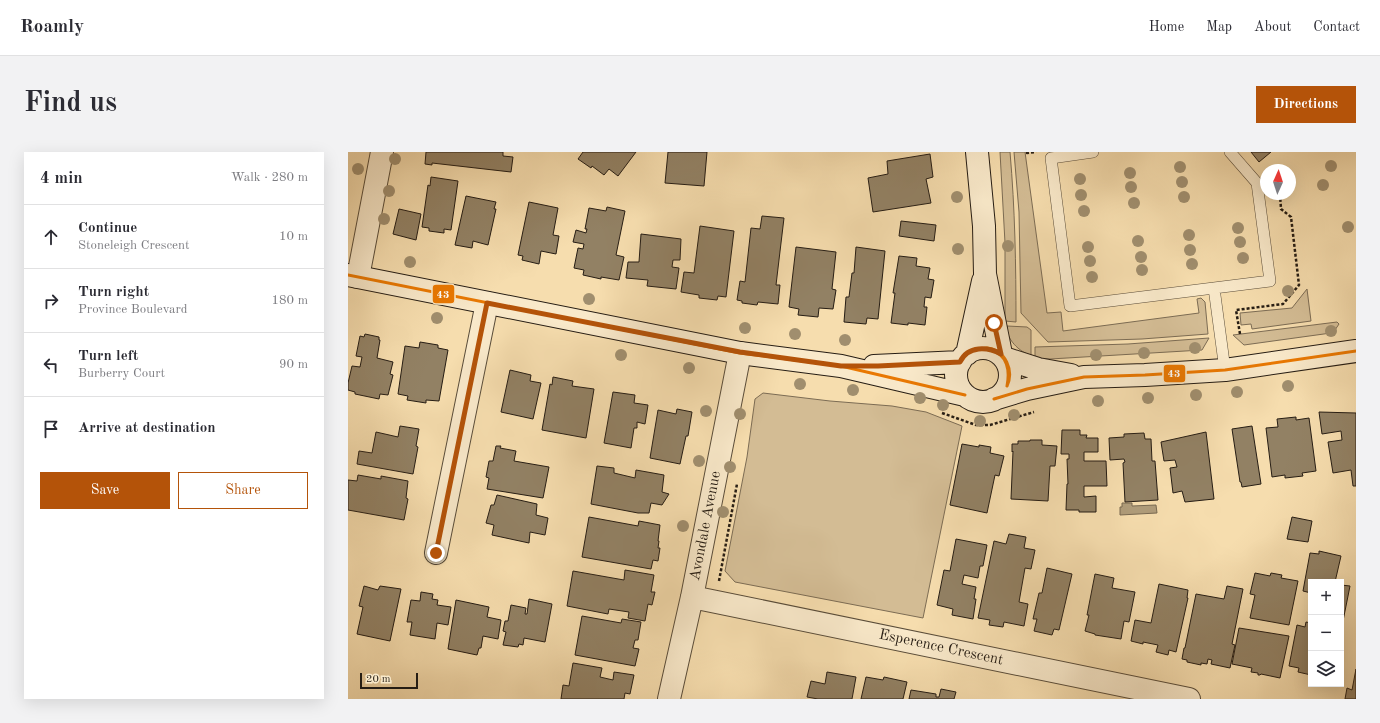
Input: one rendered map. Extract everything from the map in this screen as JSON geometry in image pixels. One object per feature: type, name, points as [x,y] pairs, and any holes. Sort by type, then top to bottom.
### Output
[{"type":"street","points":[[382,152],[353,276],[740,352],[841,366],[966,395]]},
{"type":"street","points":[[977,152],[984,226],[985,274],[1003,356],[1009,367],[1010,377],[1008,386],[1002,394],[994,400]]},
{"type":"street","points":[[964,358],[985,274]]},
{"type":"street","points":[[436,553],[487,303]]},
{"type":"street","points":[[1084,377],[1038,369],[1003,356],[993,350],[984,348],[975,349],[964,358],[957,368],[956,377],[959,387],[966,395],[974,400],[984,402],[1027,389],[1084,377],[1225,370],[1356,351]]},
{"type":"street","name":"Avondale Avenue","points":[[670,699],[692,597],[740,352]]},
{"type":"street","points":[[841,366],[878,366],[964,358]]},
{"type":"street","name":"Esperence Crescent","points":[[692,597],[1189,699]]},
{"type":"lane","points":[[1093,152],[1050,158],[1070,306],[1270,281],[1257,183],[1230,152]]},
{"type":"lane","points":[[1214,288],[1225,370]]},
{"type":"path","points":[[1027,152],[1036,152]]},
{"type":"path","points":[[941,412],[976,425],[990,425],[1034,412]]},
{"type":"shaded area","points":[[1000,152],[1010,152],[1015,237],[1016,322],[1005,321],[1005,243]]},
{"type":"shaded area","points":[[1014,152],[1025,152],[1047,313],[1061,312],[1063,331],[1199,313],[1197,299],[1201,298],[1205,302],[1208,334],[1142,339],[1048,342],[1021,313],[1019,212]]},
{"type":"shaded area","points":[[1307,289],[1311,321],[1252,329],[1251,324],[1241,325],[1240,313],[1292,308]]},
{"type":"shaded area","points":[[1337,322],[1339,324],[1331,333],[1244,345],[1233,335]]},
{"type":"shaded area","points":[[1007,326],[1027,327],[1031,330],[1031,355],[1022,351],[1014,344],[1008,335]]},
{"type":"shaded area","points":[[1209,338],[1202,350],[1050,359],[1035,358],[1035,347],[1128,344]]},
{"type":"shaded area","points":[[763,393],[830,401],[892,406],[926,412],[962,426],[923,618],[735,582],[725,571],[747,457],[755,399]]},
{"type":"shaded area","points":[[1122,503],[1132,503],[1132,506],[1156,505],[1157,513],[1120,515],[1120,507],[1122,507]]},
{"type":"building","points":[[426,152],[503,152],[503,156],[513,157],[511,172],[432,163],[432,165],[425,164]]},
{"type":"building","points":[[583,152],[636,152],[618,176],[609,169],[604,175],[592,166],[591,168],[578,159]]},
{"type":"building","points":[[668,152],[707,152],[704,186],[665,183]]},
{"type":"building","points":[[1251,152],[1271,152],[1259,162]]},
{"type":"building","points":[[930,154],[933,177],[926,179],[931,203],[873,212],[868,178],[888,174],[887,161]]},
{"type":"building","points":[[431,177],[458,181],[451,230],[444,229],[444,233],[429,231],[429,228],[422,227],[428,185],[430,186]]},
{"type":"building","points":[[466,196],[496,202],[494,209],[496,209],[488,245],[473,241],[472,248],[455,245]]},
{"type":"building","points":[[529,202],[558,208],[553,235],[559,236],[556,254],[541,251],[539,264],[522,260],[523,256],[518,255]]},
{"type":"building","points":[[607,207],[625,211],[616,255],[624,257],[619,280],[601,277],[601,279],[583,275],[584,270],[574,268],[578,248],[583,249],[584,244],[573,242],[576,230],[586,233],[587,229],[585,229],[589,208],[606,211]]},
{"type":"building","points":[[399,209],[421,214],[416,240],[393,234]]},
{"type":"building","points":[[762,216],[784,218],[776,285],[780,285],[778,304],[758,302],[757,305],[742,303],[742,301],[737,300],[740,281],[745,282],[751,228],[760,229]]},
{"type":"building","points":[[901,221],[936,225],[934,241],[899,236]]},
{"type":"building","points":[[700,226],[734,231],[726,297],[718,296],[717,300],[699,298],[699,295],[681,292],[684,272],[694,273]]},
{"type":"building","points":[[641,234],[681,239],[680,260],[673,260],[672,267],[679,268],[676,289],[647,286],[648,280],[626,278],[628,262],[639,262]]},
{"type":"building","points":[[796,247],[836,252],[832,289],[836,290],[833,309],[819,308],[818,317],[798,315],[799,309],[789,307]]},
{"type":"building","points":[[856,247],[885,251],[878,319],[867,318],[866,324],[844,322],[846,297],[849,297],[852,273],[854,273]]},
{"type":"building","points":[[899,256],[917,258],[916,266],[930,268],[928,279],[934,280],[931,298],[925,297],[924,307],[927,307],[925,325],[891,323],[895,293],[893,293]]},
{"type":"building","points":[[365,334],[379,337],[380,340],[377,358],[393,362],[390,374],[393,375],[388,395],[380,394],[379,399],[355,394],[355,392],[348,390],[352,366],[360,367],[362,357],[356,356],[360,336],[364,337]]},
{"type":"building","points":[[420,342],[438,345],[438,348],[448,350],[439,401],[426,400],[426,403],[407,400],[408,396],[398,394],[405,346],[419,348]]},
{"type":"building","points":[[510,370],[531,375],[530,381],[541,383],[533,419],[501,412]]},
{"type":"building","points":[[553,377],[573,381],[572,386],[594,389],[586,438],[542,430],[550,384],[552,385]]},
{"type":"building","points":[[613,392],[635,395],[634,403],[648,405],[645,424],[637,422],[637,428],[634,428],[631,448],[604,443]]},
{"type":"building","points":[[677,409],[692,412],[688,436],[686,436],[680,464],[650,458],[658,410],[676,414]]},
{"type":"building","points":[[1319,412],[1356,413],[1356,486],[1353,486],[1351,470],[1333,473],[1328,442],[1342,440],[1341,431],[1322,434]]},
{"type":"building","points":[[1296,417],[1296,420],[1309,418],[1316,471],[1302,473],[1303,476],[1285,478],[1285,475],[1272,477],[1266,428],[1278,427],[1277,419]]},
{"type":"building","points":[[400,426],[419,429],[416,446],[418,447],[413,474],[357,464],[359,451],[372,453],[376,432],[398,437]]},
{"type":"building","points":[[1252,426],[1261,484],[1242,487],[1232,429]]},
{"type":"building","points":[[1062,430],[1080,430],[1080,435],[1087,435],[1086,438],[1098,438],[1098,452],[1084,452],[1084,461],[1106,461],[1107,486],[1084,486],[1084,497],[1096,496],[1096,512],[1066,510],[1068,484],[1067,459],[1069,459],[1069,454],[1061,454]]},
{"type":"building","points":[[1206,432],[1214,499],[1185,502],[1182,491],[1173,493],[1170,468],[1177,467],[1175,460],[1164,461],[1161,442]]},
{"type":"building","points":[[1144,433],[1145,439],[1151,439],[1152,461],[1155,461],[1158,500],[1125,502],[1123,463],[1125,462],[1124,459],[1110,460],[1109,438],[1124,437],[1124,434]]},
{"type":"building","points":[[1042,440],[1042,445],[1057,446],[1055,466],[1050,466],[1048,501],[1011,499],[1012,444],[1018,444],[1018,441]]},
{"type":"building","points":[[962,444],[979,447],[979,445],[991,447],[990,453],[1004,456],[999,476],[995,475],[987,513],[950,505]]},
{"type":"building","points":[[496,446],[501,446],[500,448],[516,451],[514,461],[549,467],[543,498],[487,489],[489,478],[486,477],[489,461],[493,461]]},
{"type":"building","points":[[597,466],[614,468],[614,473],[635,478],[636,470],[664,475],[662,492],[669,494],[662,505],[651,503],[649,513],[638,513],[591,504]]},
{"type":"building","points":[[358,475],[381,479],[381,476],[408,481],[406,498],[408,499],[404,520],[348,510],[348,480],[357,481]]},
{"type":"building","points":[[497,495],[537,504],[536,515],[548,518],[545,535],[530,532],[529,543],[492,535],[494,525],[486,523],[491,505],[494,505]]},
{"type":"building","points":[[589,517],[638,526],[639,521],[660,525],[658,548],[660,548],[658,561],[653,560],[651,569],[582,557]]},
{"type":"building","points":[[1292,517],[1312,521],[1308,542],[1287,539]]},
{"type":"building","points":[[1009,534],[1026,537],[1024,548],[1035,550],[1031,569],[1025,568],[1019,602],[1028,604],[1024,626],[1004,622],[1003,627],[989,625],[990,620],[978,618],[994,541],[1006,544]]},
{"type":"building","points":[[956,539],[987,545],[983,566],[980,566],[978,578],[964,575],[962,584],[976,587],[973,619],[952,615],[953,609],[937,605],[944,570],[950,571]]},
{"type":"building","points":[[1319,551],[1341,556],[1336,579],[1308,579],[1308,592],[1303,591],[1310,553],[1319,554]]},
{"type":"building","points":[[1047,568],[1072,574],[1059,630],[1054,629],[1052,635],[1034,631],[1037,619],[1033,619],[1039,593],[1042,593]]},
{"type":"building","points":[[625,570],[654,575],[651,592],[655,592],[652,605],[648,604],[645,621],[628,618],[629,612],[609,609],[608,614],[567,606],[573,571],[624,580]]},
{"type":"building","points":[[1255,573],[1270,576],[1271,573],[1282,575],[1281,578],[1298,581],[1289,625],[1250,618],[1255,595],[1250,594]]},
{"type":"building","points":[[1095,574],[1114,578],[1112,588],[1135,592],[1129,622],[1124,621],[1121,639],[1095,635],[1085,631]]},
{"type":"building","points":[[1159,584],[1188,590],[1188,598],[1176,652],[1169,650],[1168,655],[1156,652],[1158,645],[1143,642],[1143,644],[1131,641],[1135,620],[1151,623]]},
{"type":"building","points":[[1344,585],[1350,586],[1344,616]]},
{"type":"building","points":[[364,586],[378,590],[380,586],[401,589],[390,641],[357,634],[363,607],[359,606]]},
{"type":"building","points":[[1227,586],[1243,589],[1232,644],[1235,645],[1230,668],[1211,664],[1212,660],[1208,659],[1207,664],[1201,663],[1201,665],[1187,662],[1187,660],[1182,659],[1196,594],[1224,599]]},
{"type":"building","points":[[421,592],[433,594],[432,599],[438,600],[437,605],[451,607],[448,625],[437,623],[435,639],[410,635],[412,622],[407,622],[411,600],[420,601]]},
{"type":"building","points":[[529,599],[552,604],[545,642],[524,638],[523,645],[519,644],[518,647],[503,645],[506,632],[503,631],[505,621],[508,621],[511,605],[526,608],[525,614],[527,614]]},
{"type":"building","points":[[456,600],[489,607],[487,617],[501,620],[498,639],[483,636],[481,648],[479,648],[477,655],[448,649]]},
{"type":"building","points":[[582,616],[621,623],[622,619],[641,622],[638,640],[635,640],[633,648],[639,649],[635,666],[575,655]]},
{"type":"building","points":[[1306,622],[1308,622],[1308,674],[1298,672],[1299,668],[1289,666],[1297,625],[1305,627]]},
{"type":"building","points":[[1239,628],[1289,636],[1280,678],[1261,674],[1258,675],[1258,673],[1251,672],[1252,668],[1232,664]]},
{"type":"building","points":[[573,663],[602,668],[600,677],[613,680],[614,672],[634,675],[630,694],[625,693],[624,699],[561,699],[563,685],[569,686]]},
{"type":"building","points":[[1356,669],[1356,699],[1345,699],[1347,688],[1352,690]]},
{"type":"building","points":[[827,672],[856,677],[852,699],[818,699],[807,697],[811,681],[825,684]]},
{"type":"building","points":[[866,677],[883,680],[884,677],[907,682],[903,699],[861,699]]},
{"type":"building","points":[[941,689],[956,692],[954,699],[909,699],[911,690],[936,694],[936,697],[939,697]]},
{"type":"transit line","name":"43","points":[[348,275],[740,353],[841,366],[965,395]]},
{"type":"transit line","name":"43","points":[[977,349],[987,348],[994,350],[1004,357],[1010,374],[1007,386]]},
{"type":"transit line","name":"43","points":[[977,349],[987,349],[1001,355],[1008,369],[1007,386]]},
{"type":"transit line","name":"43","points":[[994,399],[1027,389],[1084,377],[1225,370],[1356,351]]},
{"type":"route","points":[[436,553],[487,303],[740,352],[841,366],[878,366],[960,362],[962,358],[975,349],[984,348],[1001,354],[994,323]]}]
